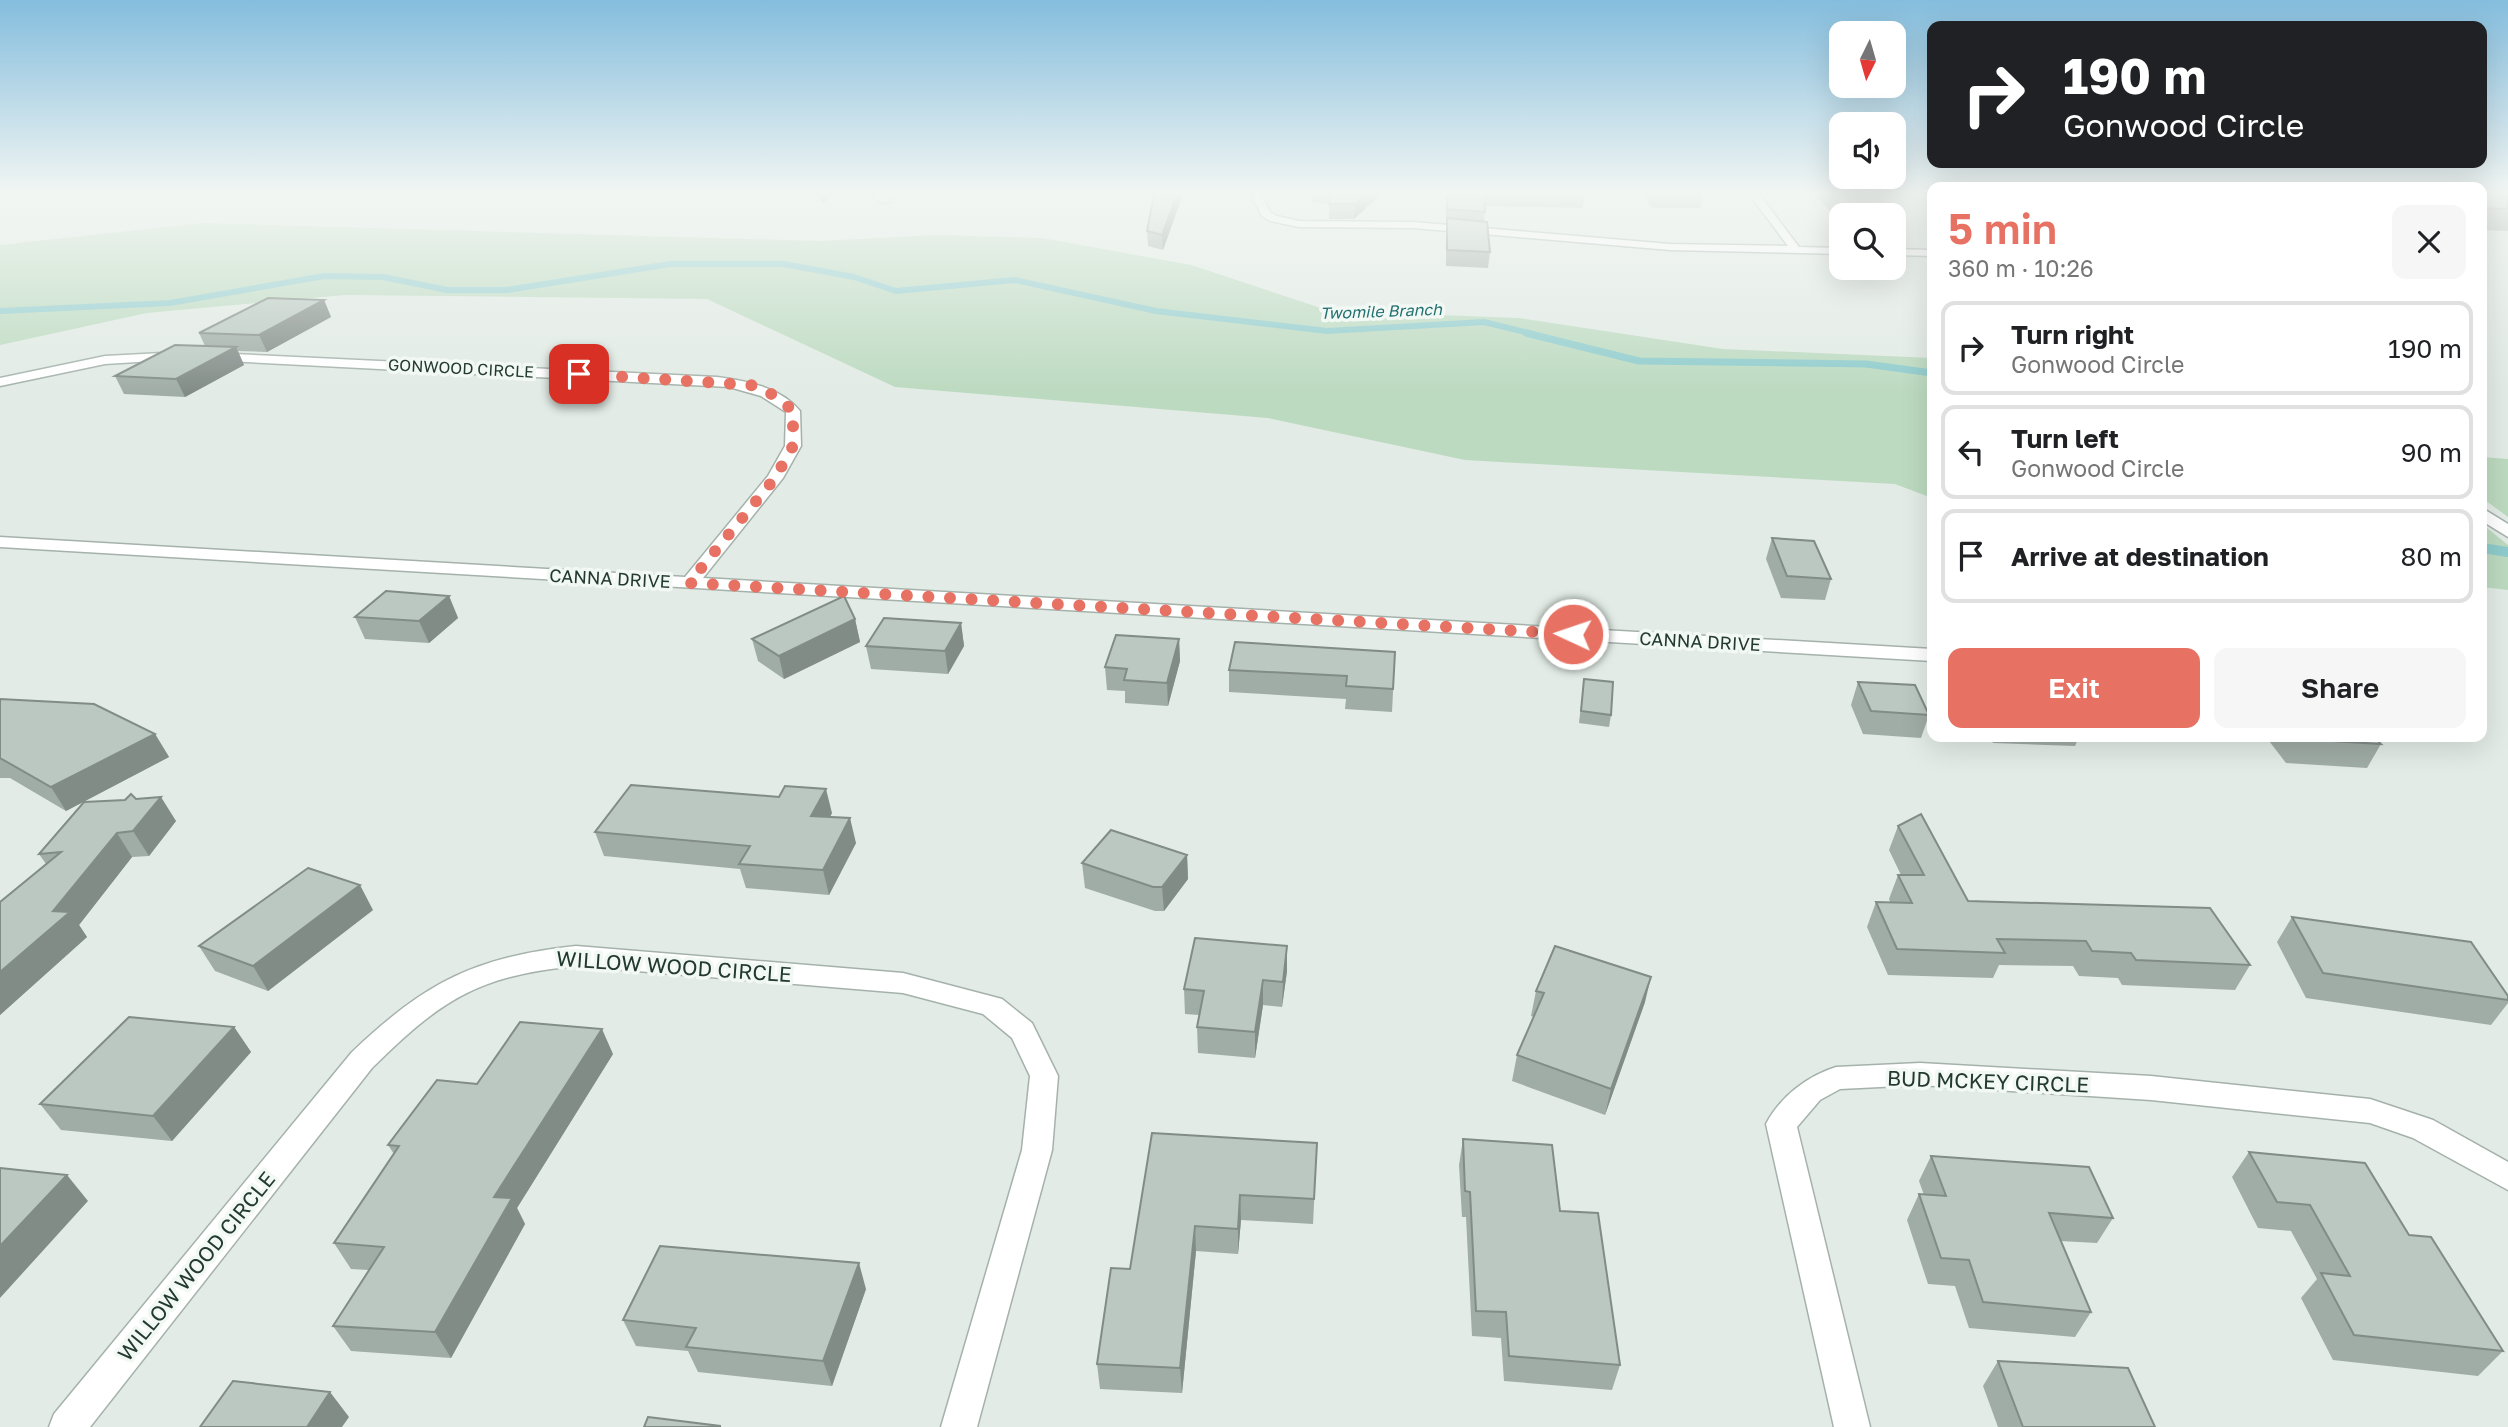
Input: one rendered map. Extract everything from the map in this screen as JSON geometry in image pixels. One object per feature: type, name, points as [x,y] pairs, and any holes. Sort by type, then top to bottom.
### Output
[{"type":"street","name":"GONWOOD CIRCLE","points":[[0,382],[105,360],[169,356],[303,360],[751,385],[776,396],[793,411],[793,446],[767,488],[689,583]]},
{"type":"street","points":[[2487,517],[2508,533]]},
{"type":"street","name":"CANNA DRIVE","points":[[0,542],[1927,655]]},
{"type":"street","name":"WILLOW WOOD CIRCLE","points":[[67,1427],[362,1060],[401,1022],[442,992],[474,975],[529,959],[576,956],[903,983],[992,1006],[1023,1031],[1044,1076],[1037,1150],[959,1427]]},
{"type":"street","name":"BUD MCKEY CIRCLE","points":[[1852,1427],[1781,1125],[1810,1092],[1836,1077],[1920,1074],[2151,1088],[2370,1111],[2423,1129],[2508,1177]]},
{"type":"green space","points":[[0,261],[1167,261],[1191,265],[1330,311],[1519,318],[1723,349],[1927,358],[1927,496],[1895,484],[1465,460],[1268,418],[895,387],[707,299],[345,295],[147,313],[0,345]]},
{"type":"green space","points":[[2487,457],[2508,459],[2508,517],[2487,502]]},
{"type":"green space","points":[[2487,528],[2508,545],[2508,590],[2487,588]]},
{"type":"building","points":[[268,298],[324,300],[259,335],[199,333]]},
{"type":"building","points":[[175,345],[236,347],[176,379],[115,376]]},
{"type":"building","points":[[1772,538],[1814,541],[1831,579],[1787,576]]},
{"type":"building","points":[[386,591],[449,596],[419,621],[355,617]]},
{"type":"building","points":[[844,596],[855,619],[779,656],[752,639]]},
{"type":"building","points":[[884,618],[961,623],[945,651],[866,646]]},
{"type":"building","points":[[1116,635],[1179,639],[1167,683],[1124,680],[1127,669],[1105,667]]},
{"type":"building","points":[[1235,642],[1395,652],[1393,689],[1346,686],[1347,676],[1229,670]]},
{"type":"building","points":[[1584,679],[1613,682],[1611,715],[1581,711]]},
{"type":"building","points":[[1858,682],[1915,685],[1927,715],[1871,711]]},
{"type":"building","points":[[0,699],[94,704],[155,734],[51,787],[0,758]]},
{"type":"building","points":[[631,785],[779,797],[785,786],[826,789],[811,816],[850,818],[823,870],[739,864],[750,846],[595,832]]},
{"type":"building","points":[[131,794],[136,799],[161,797],[133,831],[117,833],[53,911],[70,912],[0,972],[0,902],[61,852],[39,854],[84,802],[125,800]]},
{"type":"building","points":[[1921,814],[1968,901],[2210,908],[2250,965],[2136,960],[2131,953],[2092,951],[2086,941],[1997,939],[2005,953],[1897,949],[1876,902],[1912,903],[1898,875],[1924,875],[1898,826]]},
{"type":"building","points":[[1111,830],[1187,855],[1162,887],[1153,887],[1082,863]]},
{"type":"building","points":[[308,868],[360,885],[253,966],[199,946]]},
{"type":"building","points":[[2292,917],[2471,942],[2508,996],[2508,1000],[2323,973]]},
{"type":"building","points":[[1195,938],[1287,946],[1283,982],[1263,980],[1255,1032],[1197,1027],[1204,991],[1184,989]]},
{"type":"building","points":[[1555,946],[1651,977],[1611,1089],[1517,1055],[1544,993],[1536,991]]},
{"type":"building","points":[[129,1017],[234,1027],[153,1116],[40,1104]]},
{"type":"building","points":[[520,1022],[602,1029],[494,1197],[512,1198],[435,1332],[333,1326],[384,1247],[334,1243],[399,1146],[388,1145],[437,1080],[477,1084]]},
{"type":"building","points":[[1152,1133],[1317,1143],[1314,1199],[1240,1195],[1238,1229],[1195,1226],[1180,1368],[1097,1364],[1111,1268],[1130,1269]]},
{"type":"building","points":[[1463,1139],[1552,1145],[1560,1211],[1598,1213],[1620,1365],[1509,1356],[1506,1312],[1476,1311],[1470,1192],[1465,1191]]},
{"type":"building","points":[[2249,1152],[2365,1163],[2409,1235],[2431,1237],[2503,1351],[2354,1335],[2321,1273],[2350,1276],[2310,1205],[2277,1202]]},
{"type":"building","points":[[1931,1156],[2089,1167],[2113,1218],[2049,1213],[2091,1312],[1983,1302],[1969,1260],[1941,1258],[1919,1194],[1946,1196]]},
{"type":"building","points":[[0,1168],[67,1175],[0,1246]]},
{"type":"building","points":[[660,1246],[859,1263],[823,1361],[686,1347],[696,1328],[623,1320]]},
{"type":"building","points":[[1998,1361],[2128,1368],[2155,1427],[2023,1427]]},
{"type":"building","points":[[233,1381],[330,1392],[307,1427],[200,1427]]},
{"type":"building","points":[[648,1417],[720,1426],[720,1427],[644,1427]]},
{"type":"waterway","name":"Twomile Branch","points":[[0,311],[170,303],[324,276],[383,277],[447,290],[507,290],[670,264],[784,264],[854,277],[896,291],[1015,280],[1156,311],[1327,331],[1484,322],[1533,334]]},
{"type":"waterway","name":"Twomile Branch","points":[[1526,333],[1639,361],[1866,364],[1927,372]]},
{"type":"waterway","name":"Twomile Branch","points":[[2487,549],[2508,552]]},
{"type":"route","points":[[579,374],[751,385],[776,396],[793,411],[793,446],[775,478],[689,583],[1573,634]]}]
